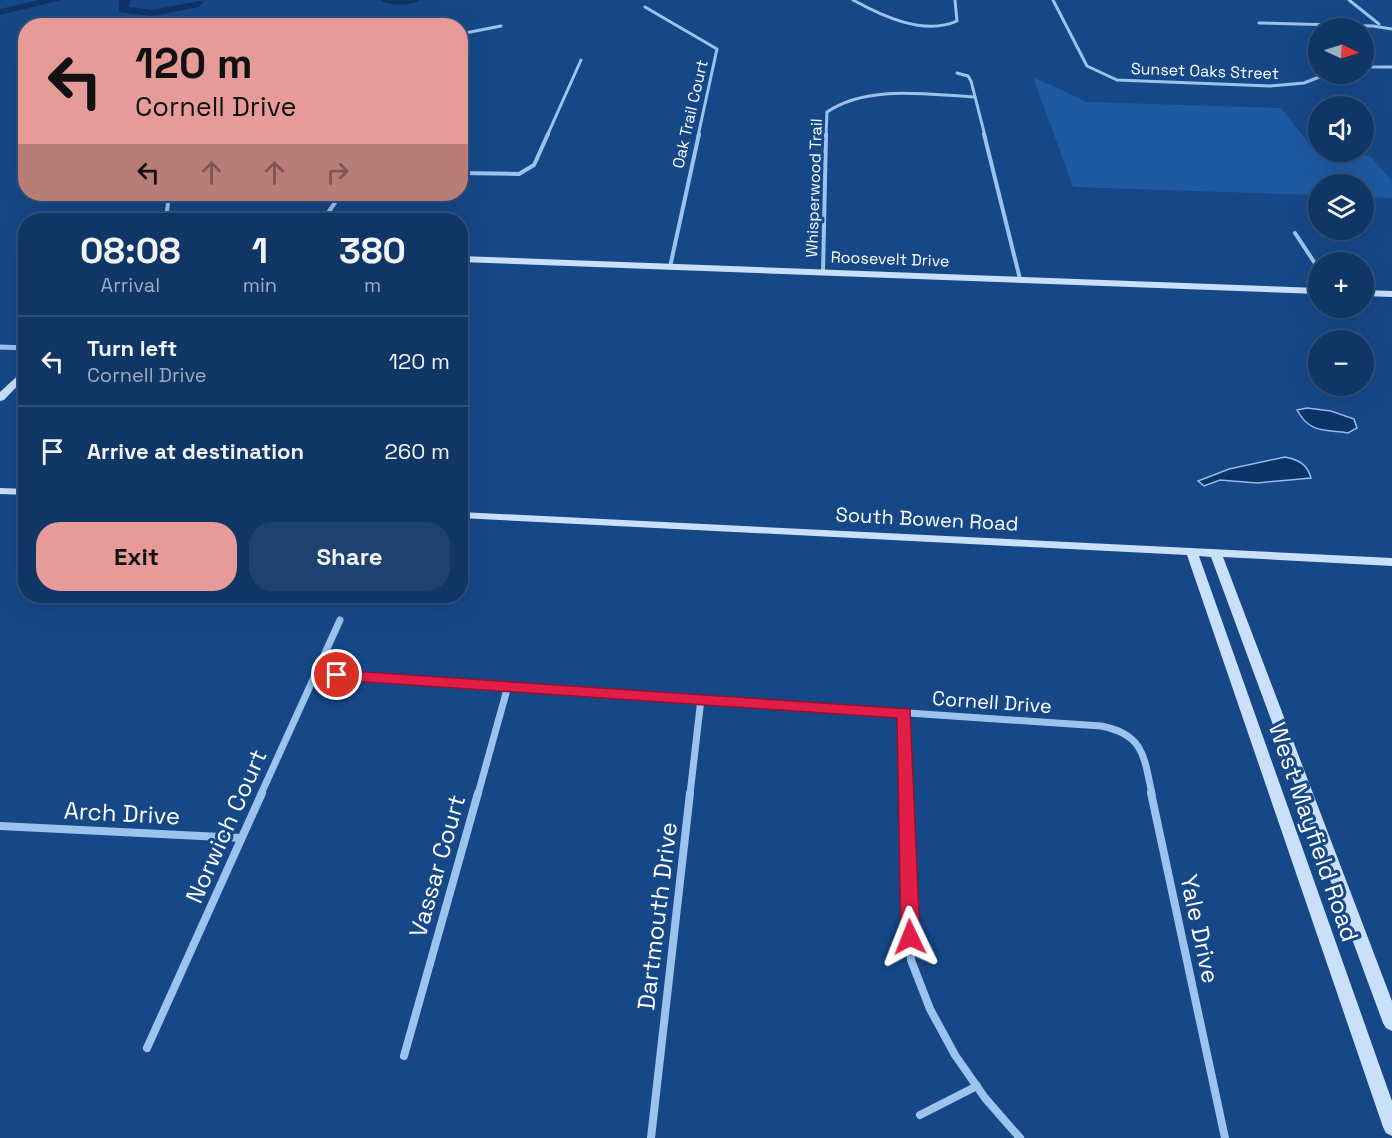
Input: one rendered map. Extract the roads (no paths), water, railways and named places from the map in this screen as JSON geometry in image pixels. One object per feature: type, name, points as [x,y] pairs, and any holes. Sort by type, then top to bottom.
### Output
[{"type":"main road","name":"Roosevelt Drive","points":[[468,259],[1308,291]]},
{"type":"main road","points":[[1374,293],[1392,294]]},
{"type":"main road","points":[[0,398],[18,379]]},
{"type":"main road","points":[[0,491],[18,492]]},
{"type":"main road","name":"South Bowen Road","points":[[468,514],[1392,562]]},
{"type":"main road","name":"West Mayfield Road","points":[[1192,552],[1392,1127]]},
{"type":"main road","points":[[1216,553],[1392,1023]]},
{"type":"street","points":[[853,0],[886,16],[917,24],[942,26],[957,21],[955,0]]},
{"type":"street","name":"Sunset Oaks Street","points":[[1053,0],[1087,66],[1102,75],[1117,80],[1270,86],[1308,81]]},
{"type":"street","points":[[1349,0],[1372,21],[1386,27]]},
{"type":"street","name":"Oak Trail Court","points":[[645,7],[717,49],[670,267]]},
{"type":"street","points":[[1259,23],[1392,28]]},
{"type":"street","points":[[468,32],[501,26]]},
{"type":"street","points":[[468,173],[519,174],[534,165],[581,60]]},
{"type":"street","points":[[1374,67],[1392,67]]},
{"type":"street","points":[[957,73],[968,76],[975,97],[1020,279]]},
{"type":"street","name":"Whisperwood Trail","points":[[823,272],[827,112],[842,103],[870,96],[975,97]]},
{"type":"street","points":[[1295,233],[1308,253]]},
{"type":"street","points":[[0,347],[18,348]]},
{"type":"street","name":"Norwich Court","points":[[147,1048],[340,620]]},
{"type":"street","name":"Cornell Drive","points":[[316,673],[1101,726],[1126,734]]},
{"type":"street","name":"Vassar Court","points":[[404,1056],[508,686]]},
{"type":"street","name":"Dartmouth Drive","points":[[651,1138],[701,699]]},
{"type":"street","points":[[904,712],[911,960],[923,998],[943,1036],[977,1086],[1020,1138]]},
{"type":"street","name":"Yale Drive","points":[[1126,734],[1139,743],[1143,754],[1225,1138]]},
{"type":"street","name":"Arch Drive","points":[[0,826],[241,838]]},
{"type":"street","points":[[920,1115],[977,1086]]},
{"type":"waterway","points":[[0,12],[55,0]]},
{"type":"waterway","points":[[125,0],[123,10],[152,13],[195,5],[199,0]]},
{"type":"waterway","points":[[386,0],[414,0]]}]
